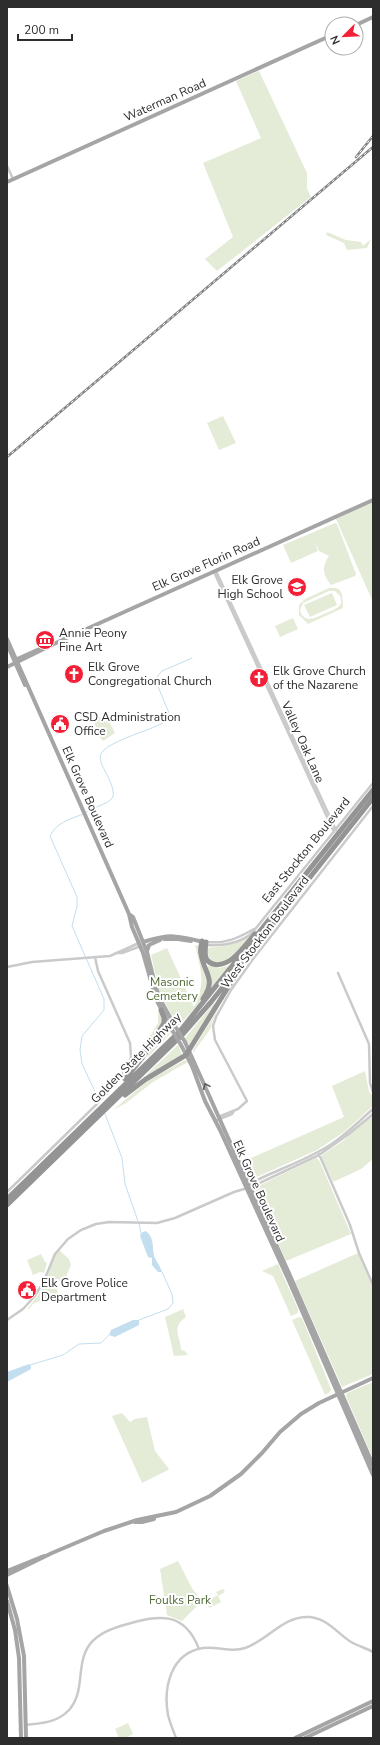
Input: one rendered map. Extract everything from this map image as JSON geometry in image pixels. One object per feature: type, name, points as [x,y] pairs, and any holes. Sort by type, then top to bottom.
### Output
[{"type":"highway","name":"Golden State Highway","points":[[105,1105],[112,1096],[180,1031],[373,790]]},
{"type":"highway","name":"Golden State Highway","points":[[7,1199],[100,1109],[182,1035],[259,942],[373,798]]},
{"type":"highway","points":[[204,943],[205,954],[210,963],[219,965],[224,964],[228,962],[279,908]]},
{"type":"highway","points":[[105,1105],[188,1053],[232,981],[259,942]]},
{"type":"highway","points":[[190,1019],[205,996],[210,984],[209,974],[201,955],[204,943]]},
{"type":"highway","points":[[112,1096],[143,1057],[159,1031],[164,1021],[161,1010]]},
{"type":"highway","name":"Golden State Highway","points":[[7,1205],[100,1109]]},
{"type":"main road","name":"Waterman Road","points":[[7,182],[324,39]]},
{"type":"main road","name":"Elk Grove Florin Road","points":[[7,665],[373,500]]},
{"type":"main road","name":"Elk Grove Boulevard","points":[[7,639],[15,661]]},
{"type":"main road","name":"Elk Grove Boulevard","points":[[7,644],[132,917],[142,944],[149,975],[151,977],[161,1010],[181,1045],[188,1053],[220,1118],[257,1212],[294,1292],[313,1328],[339,1394],[373,1466]]},
{"type":"main road","name":"East Stockton Boulevard","points":[[142,944],[169,935],[180,936],[204,943]]},
{"type":"main road","points":[[172,938],[180,936]]},
{"type":"main road","name":"East Stockton Boulevard","points":[[142,944],[172,938],[204,943]]},
{"type":"main road","points":[[147,952],[150,945],[160,940]]},
{"type":"main road","name":"Elk Grove Boulevard","points":[[142,944],[147,952],[154,988],[185,1042],[205,1101],[271,1233],[373,1475]]},
{"type":"main road","points":[[257,1212],[262,1216],[271,1233]]},
{"type":"main road","points":[[135,1522],[142,1522],[188,1507],[224,1487],[255,1460],[293,1420],[312,1407],[373,1378]]},
{"type":"main road","points":[[7,1571],[104,1531],[161,1516]]},
{"type":"main road","points":[[142,1522],[143,1520],[154,1517]]},
{"type":"main road","points":[[7,1575],[43,1558],[44,1556]]},
{"type":"main road","points":[[27,1566],[36,1558]]},
{"type":"main road","points":[[7,1586],[17,1619],[23,1647],[25,1675],[21,1738]]},
{"type":"main road","points":[[7,1601],[15,1630],[19,1658],[22,1725],[26,1738]]},
{"type":"main road","points":[[295,1738],[373,1701]]},
{"type":"main road","points":[[305,1738],[373,1706]]},
{"type":"street","points":[[7,166],[13,180]]},
{"type":"street","name":"Valley Oak Lane","points":[[215,571],[335,831]]},
{"type":"street","name":"East Stockton Boulevard","points":[[204,943],[221,946],[248,936],[373,783]]},
{"type":"street","name":"West Stockton Boulevard","points":[[220,1118],[247,1101],[215,1040],[213,1031],[214,1021],[231,990],[253,959],[373,806]]},
{"type":"street","name":"East Stockton Boulevard","points":[[204,943],[226,942],[243,936],[255,929]]},
{"type":"street","points":[[235,942],[243,938],[243,936]]},
{"type":"street","points":[[7,966],[26,962],[95,957],[117,953],[142,944]]},
{"type":"street","points":[[95,957],[98,971],[131,1048],[128,1066],[113,1087],[105,1105]]},
{"type":"street","points":[[338,973],[369,1044],[370,1083],[373,1092]]},
{"type":"street","points":[[7,1192],[100,1109]]},
{"type":"street","points":[[318,1154],[346,1133],[373,1109]]},
{"type":"street","points":[[7,1320],[23,1309],[34,1297],[40,1289],[55,1254],[71,1236],[80,1230],[96,1224],[109,1222],[157,1223],[170,1220],[318,1154],[349,1134],[373,1114]]},
{"type":"street","points":[[215,1120],[220,1118]]},
{"type":"street","points":[[318,1154],[350,1225],[359,1253],[373,1285]]},
{"type":"street","points":[[22,1725],[54,1721],[64,1715],[71,1708],[79,1692],[81,1664],[85,1653],[92,1641],[104,1632],[150,1618],[167,1617],[188,1628],[194,1636],[199,1649]]},
{"type":"street","points":[[176,1738],[168,1713],[169,1678],[178,1661],[188,1653],[199,1649],[213,1648],[232,1651],[245,1648],[255,1644],[288,1621],[298,1617],[307,1617],[326,1622],[350,1641],[373,1652]]},
{"type":"green space","points":[[259,71],[307,173],[307,189],[311,197],[217,271],[205,259],[233,237],[203,163],[261,138],[236,81]]},
{"type":"green space","points":[[327,232],[346,240],[361,242],[363,246],[371,239],[367,248],[347,250],[344,243],[326,235]]},
{"type":"green space","points":[[223,416],[236,443],[219,450],[207,423]]},
{"type":"green space","points":[[373,501],[373,602],[336,519]]},
{"type":"green space","points":[[335,523],[337,524],[356,574],[355,576],[331,585],[326,578],[324,571],[326,560],[329,556],[319,551],[314,540],[318,551],[291,563],[283,545]]},
{"type":"green space","points":[[329,588],[334,588],[338,589],[342,594],[343,608],[308,624],[299,615],[299,605],[305,599]],"holes":[[[329,591],[335,591],[340,596],[341,600],[341,603],[337,608],[311,619],[308,619],[302,615],[300,610],[303,603]]]},
{"type":"green space","points":[[332,593],[337,605],[310,617],[304,605]]},
{"type":"green space","points":[[293,618],[298,629],[280,637],[275,626]]},
{"type":"green space","points":[[106,715],[115,733],[103,741],[98,734],[94,721],[95,719]]},
{"type":"green space","points":[[255,931],[230,957],[222,962],[216,963],[210,960],[207,950],[208,948],[239,942]]},
{"type":"green space","name":"Masonic Cemetery","points":[[195,945],[199,946],[207,975],[207,989],[201,1001],[178,1026],[160,994],[151,955],[167,948],[194,1007],[198,998],[201,983]]},
{"type":"green space","points":[[209,965],[219,968],[229,967],[213,987],[211,986],[211,977],[207,967]]},
{"type":"green space","points":[[214,1003],[216,1004],[189,1045],[185,1038]]},
{"type":"green space","points":[[219,1007],[212,1022],[211,1028],[193,1053],[193,1050]]},
{"type":"green space","points":[[158,1011],[163,1022],[142,1055],[129,1071],[158,1023]]},
{"type":"green space","points":[[165,1025],[171,1033],[148,1057],[147,1056]]},
{"type":"green space","points":[[178,1045],[182,1054],[148,1076],[147,1074]]},
{"type":"green space","points":[[185,1060],[188,1062],[153,1082],[126,1103],[113,1110],[149,1080]]},
{"type":"green space","points":[[365,1071],[369,1091],[373,1097],[373,1106],[344,1132],[317,1150],[250,1180],[242,1162],[344,1117],[332,1086]]},
{"type":"green space","points":[[373,1115],[373,1159],[361,1169],[333,1182],[322,1155],[343,1141]]},
{"type":"green space","points":[[316,1158],[320,1162],[351,1234],[286,1261],[254,1188]]},
{"type":"green space","points":[[59,1250],[69,1259],[71,1265],[65,1279],[54,1283],[59,1295],[51,1298],[48,1297],[33,1304],[28,1310],[38,1295]]},
{"type":"green space","points":[[358,1253],[373,1289],[373,1374],[342,1387],[295,1281]]},
{"type":"green space","points":[[41,1254],[47,1263],[44,1273],[40,1272],[33,1275],[27,1260]]},
{"type":"green space","points":[[278,1264],[298,1309],[298,1313],[291,1316],[273,1276],[262,1271]]},
{"type":"green space","points":[[183,1309],[186,1317],[178,1325],[177,1329],[181,1350],[185,1351],[188,1355],[174,1356],[165,1317]]},
{"type":"green space","points":[[299,1317],[302,1318],[331,1389],[330,1392],[325,1395],[292,1320]]},
{"type":"green space","points":[[373,1382],[373,1459],[346,1396],[347,1393]]},
{"type":"green space","points":[[122,1413],[130,1422],[135,1419],[147,1417],[155,1451],[169,1469],[168,1470],[142,1483],[112,1416]]},
{"type":"green space","name":"Foulks Park","points":[[178,1561],[201,1602],[182,1621],[167,1615],[160,1569]]},
{"type":"green space","points":[[223,1589],[225,1592],[218,1596],[221,1602],[209,1608],[206,1601],[218,1595],[216,1592]]},
{"type":"green space","points":[[128,1723],[133,1734],[126,1738],[119,1738],[115,1729]]},
{"type":"water","points":[[146,1231],[151,1238],[155,1258],[162,1272],[158,1272],[152,1265],[152,1258],[148,1257],[140,1236],[141,1233]]},
{"type":"water","points":[[133,1320],[139,1320],[139,1325],[115,1337],[109,1335],[111,1330]]},
{"type":"water","points":[[29,1364],[31,1369],[7,1382],[7,1372]]},
{"type":"waterway","points":[[86,812],[108,802],[113,797],[113,789],[102,765],[100,756],[102,753],[108,747],[123,739],[165,722],[169,713],[156,678],[162,671],[192,658]]},
{"type":"waterway","points":[[83,814],[60,824],[50,836],[77,897],[77,906],[72,926],[104,999],[104,1010],[82,1036],[80,1050],[82,1064],[99,1100]]},
{"type":"waterway","points":[[105,1114],[122,1158],[125,1184],[138,1221]]},
{"type":"waterway","points":[[139,1224],[141,1233]]},
{"type":"waterway","points":[[139,1320],[168,1309],[173,1303],[172,1294],[162,1272]]},
{"type":"waterway","points":[[30,1365],[63,1355],[79,1344],[101,1343],[109,1335]]},
{"type":"railway","points":[[356,157],[373,136]]},
{"type":"railway","points":[[7,457],[373,147]]},
{"type":"place","name":"Elk Grove High School","points":[[297,587]]},
{"type":"place","name":"Annie Peony Fine Art","points":[[45,640]]},
{"type":"place","name":"Elk Grove Congregational Church","points":[[74,674]]},
{"type":"place","name":"Elk Grove Church of the Nazarene","points":[[259,678]]},
{"type":"place","name":"CSD Administration Office","points":[[60,724]]},
{"type":"place","name":"Elk Grove Police Department","points":[[27,1290]]}]
